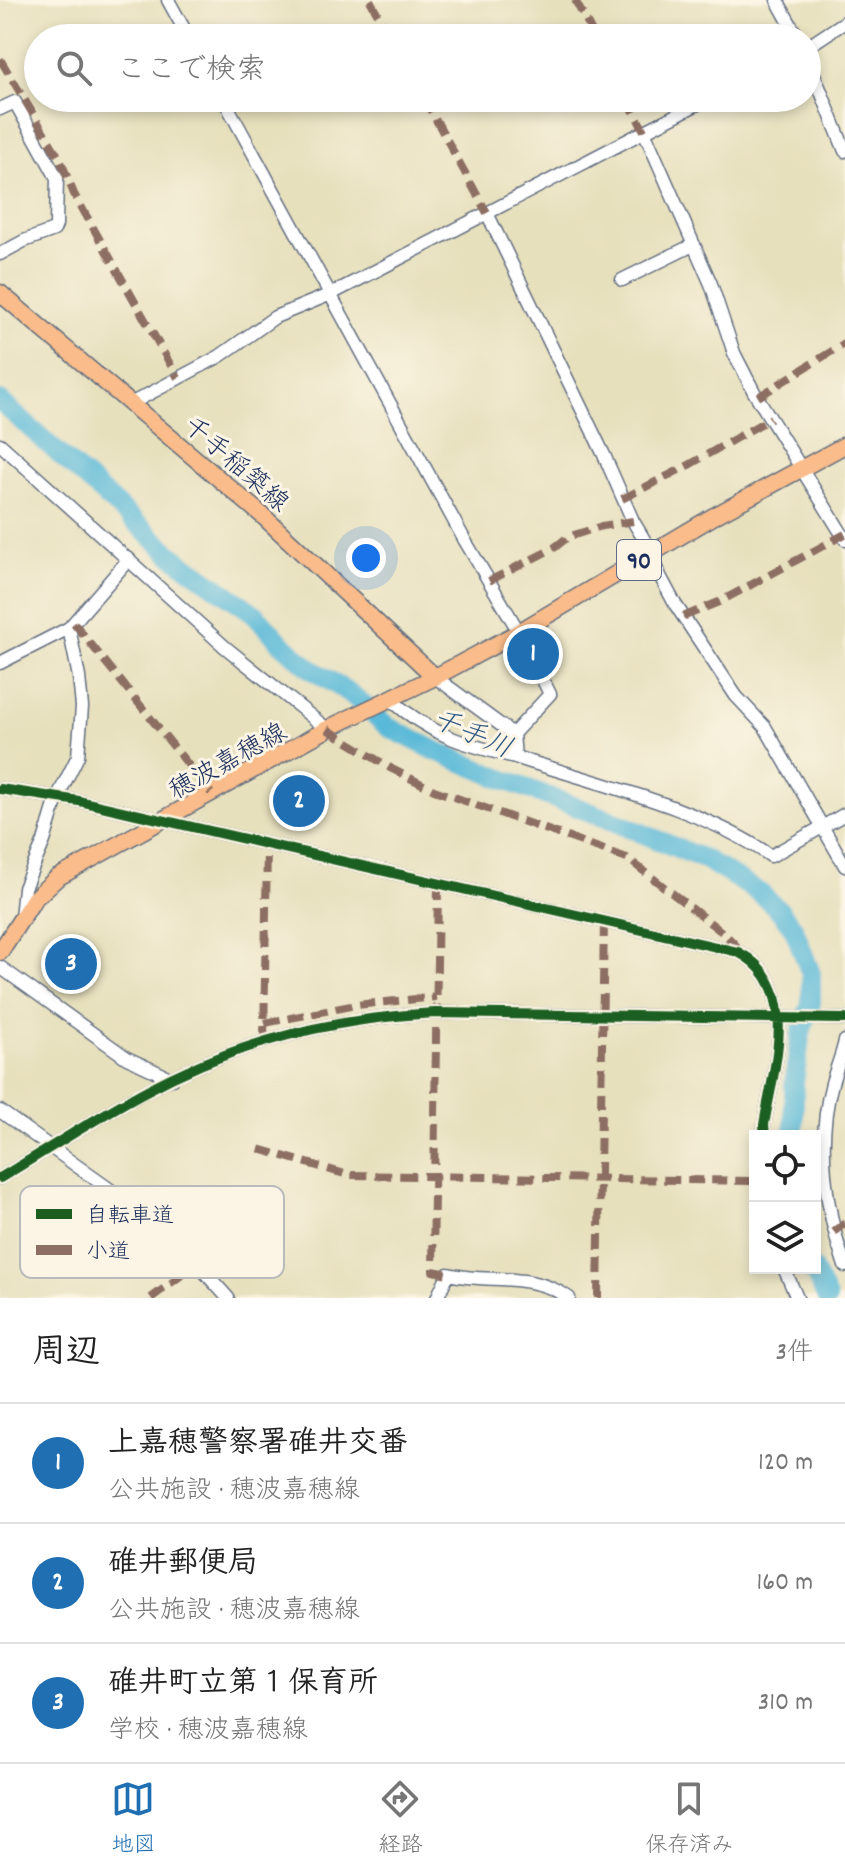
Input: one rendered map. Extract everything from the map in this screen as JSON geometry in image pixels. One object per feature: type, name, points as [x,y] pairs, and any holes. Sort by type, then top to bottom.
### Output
[{"type":"main road","name":"千手稲築線","points":[[0,293],[263,516],[435,677]]},
{"type":"main road","name":"穂波嘉穂線","points":[[0,952],[34,899],[57,878],[330,728],[519,632],[845,445]]},
{"type":"street","points":[[168,0],[181,24]]},
{"type":"street","points":[[777,0],[790,24]]},
{"type":"street","points":[[821,38],[845,22]]},
{"type":"street","points":[[821,92],[845,151]]},
{"type":"street","points":[[0,109],[15,102],[57,178],[54,230],[0,254]]},
{"type":"street","points":[[231,112],[464,539],[519,632],[550,694],[513,734],[515,757]]},
{"type":"street","points":[[132,403],[220,356],[275,317],[331,294],[681,112]]},
{"type":"street","points":[[644,131],[711,284],[734,353],[754,392],[845,539]]},
{"type":"street","points":[[487,213],[675,604],[736,696],[765,727],[845,866]]},
{"type":"street","points":[[622,280],[693,245]]},
{"type":"street","points":[[0,444],[225,647],[330,728]]},
{"type":"street","points":[[0,663],[69,628],[129,559]]},
{"type":"street","points":[[21,917],[24,888],[44,841],[57,798],[78,756],[82,734],[79,677],[69,628]]},
{"type":"street","points":[[435,677],[513,734]]},
{"type":"street","points":[[387,700],[412,718],[465,745],[515,757],[692,815],[748,839],[771,856],[845,814]]},
{"type":"street","points":[[0,789],[164,821],[738,952],[753,959],[769,979],[779,1016],[779,1043],[764,1130]]},
{"type":"street","points":[[0,967],[127,1058],[172,1079]]},
{"type":"street","points":[[0,1178],[143,1092],[256,1044],[316,1027],[378,1016],[435,1013],[844,1019]]},
{"type":"street","points":[[845,1041],[825,1119],[824,1165],[834,1232],[845,1266]]},
{"type":"street","points":[[0,1111],[104,1186]]},
{"type":"street","points":[[437,1298],[448,1274],[470,1279],[514,1278],[569,1298]]},
{"type":"street","points":[[787,1274],[797,1298]]},
{"type":"street","points":[[210,1278],[228,1298]]},
{"type":"waterway","name":"千手川","points":[[0,401],[175,558],[255,614],[280,642],[311,669],[351,694],[388,727],[502,779],[706,860],[760,893],[780,911],[794,929],[811,974],[811,1003],[801,1032],[794,1083],[794,1130]]},
{"type":"waterway","name":"千手川","points":[[815,1274],[827,1298]]},
{"type":"marked path","points":[[370,0],[383,24]]},
{"type":"marked path","points":[[575,0],[588,24]]},
{"type":"marked path","points":[[0,59],[24,99]]},
{"type":"marked path","points":[[32,112],[60,159],[74,194],[178,378]]},
{"type":"marked path","points":[[432,112],[487,213]]},
{"type":"marked path","points":[[634,112],[644,131]]},
{"type":"marked path","points":[[758,397],[845,343]]},
{"type":"marked path","points":[[622,499],[771,418]]},
{"type":"marked path","points":[[489,581],[554,548],[568,537],[602,526],[633,521]]},
{"type":"marked path","points":[[683,617],[721,601],[845,534]]},
{"type":"marked path","points":[[74,623],[211,793]]},
{"type":"marked path","points":[[327,729],[392,769],[434,790],[627,858],[727,936],[742,952]]},
{"type":"marked path","points":[[264,1042],[267,845]]},
{"type":"marked path","points":[[438,884],[433,1271],[448,1274]]},
{"type":"marked path","points":[[598,1298],[604,921]]},
{"type":"marked path","points":[[265,1023],[356,1005],[436,997]]},
{"type":"marked path","points":[[259,1149],[348,1175],[749,1181]]},
{"type":"marked path","points":[[834,1232],[845,1223]]},
{"type":"marked path","points":[[151,1298],[178,1278]]},
{"type":"cycle path","points":[[0,789],[79,801],[738,952],[758,967],[771,985],[777,1006],[777,1054],[764,1130]]},
{"type":"cycle path","points":[[0,1178],[106,1113],[177,1075],[248,1047],[321,1027],[435,1013],[845,1019]]},
{"type":"place","name":"上嘉穂警察署碓井交番","points":[[533,654]]},
{"type":"place","name":"碓井郵便局","points":[[299,801]]},
{"type":"place","name":"碓井町立第１保育所","points":[[71,964]]}]
